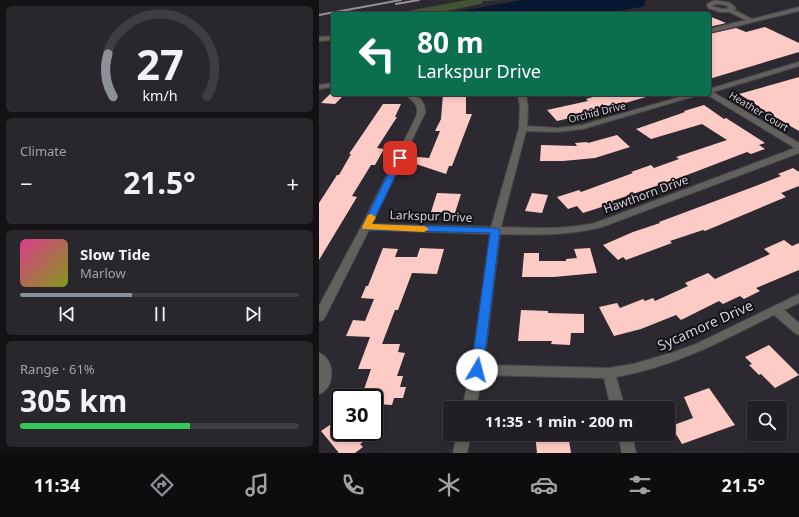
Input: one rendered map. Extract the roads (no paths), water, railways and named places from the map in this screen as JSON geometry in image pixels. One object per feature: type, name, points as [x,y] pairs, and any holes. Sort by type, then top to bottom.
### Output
[{"type":"street","points":[[729,10],[752,21]]},
{"type":"street","points":[[711,31],[799,10]]},
{"type":"street","points":[[319,39],[331,38]]},
{"type":"street","points":[[711,91],[799,64]]},
{"type":"street","points":[[319,87],[331,85]]},
{"type":"street","name":"Heather Court","points":[[711,93],[799,147]]},
{"type":"street","points":[[319,317],[366,227],[421,115],[420,104],[411,96]]},
{"type":"street","points":[[470,401],[477,370],[495,230],[523,128],[524,108],[522,96]]},
{"type":"street","name":"Orchid Drive","points":[[523,128],[557,130],[583,128],[691,96]]},
{"type":"street","name":"Hawthorn Drive","points":[[495,230],[564,232],[590,228],[799,150]]},
{"type":"street","name":"Larkspur Drive","points":[[366,227],[495,230]]},
{"type":"street","name":"Sycamore Drive","points":[[477,370],[609,373],[633,369],[677,356],[700,347],[799,298]]},
{"type":"street","points":[[776,310],[799,330]]},
{"type":"street","points":[[319,358],[326,373],[324,381],[319,389]]},
{"type":"street","points":[[609,373],[616,401]]},
{"type":"street","points":[[460,453],[463,441]]},
{"type":"street","points":[[626,441],[629,453]]},
{"type":"water","points":[[522,0],[645,0],[645,5],[637,8],[609,12],[455,12]]},
{"type":"railway","points":[[335,12],[401,0]]},
{"type":"railway","points":[[396,4],[419,0]]},
{"type":"railway","points":[[319,15],[331,13]]}]
